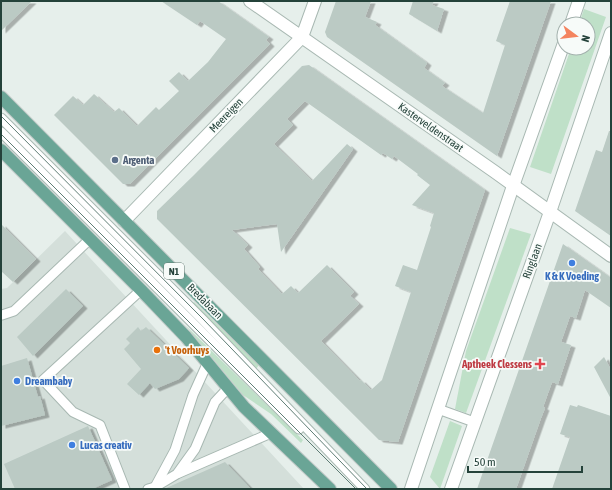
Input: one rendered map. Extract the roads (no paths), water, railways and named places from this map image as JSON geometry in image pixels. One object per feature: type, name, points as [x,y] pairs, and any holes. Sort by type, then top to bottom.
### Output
[{"type":"main road","name":"Bredabaan","points":[[1,97],[391,489]]},
{"type":"main road","points":[[1,150],[142,290],[186,337],[244,407],[330,489]]},
{"type":"street","name":"Kasterveldenstraat","points":[[250,1],[611,256]]},
{"type":"street","name":"Meereigen","points":[[124,220],[302,37],[316,1]]},
{"type":"street","points":[[574,16],[579,1]]},
{"type":"street","name":"Ringlaan","points":[[450,489],[550,212],[611,33]]},
{"type":"street","points":[[411,489],[513,186],[559,56]]},
{"type":"lane","points":[[1,118],[203,320],[365,489]]},
{"type":"lane","points":[[1,132],[357,489]]},
{"type":"lane","points":[[2,315],[14,311],[90,239]]},
{"type":"lane","points":[[125,489],[100,425],[73,412],[43,380],[142,290]]},
{"type":"lane","points":[[151,488],[175,450],[193,395],[207,364]]},
{"type":"lane","points":[[177,474],[195,449],[214,402],[228,388]]},
{"type":"lane","points":[[438,409],[474,422]]},
{"type":"lane","points":[[151,488],[177,474],[271,433]]},
{"type":"lane","points":[[175,450],[179,456],[189,458]]},
{"type":"tram line","points":[[1,116],[203,319],[367,489]]},
{"type":"tram line","points":[[1,134],[356,489]]},
{"type":"place","name":"Argenta","points":[[115,160]]},
{"type":"place","name":"K & K Voeding","points":[[572,263]]},
{"type":"place","name":"'t Voorhuys","points":[[157,350]]},
{"type":"place","name":"Aptheek Clessens","points":[[540,364]]},
{"type":"place","name":"Dreambaby","points":[[17,381]]},
{"type":"place","name":"Lucas creativ","points":[[72,445]]}]
